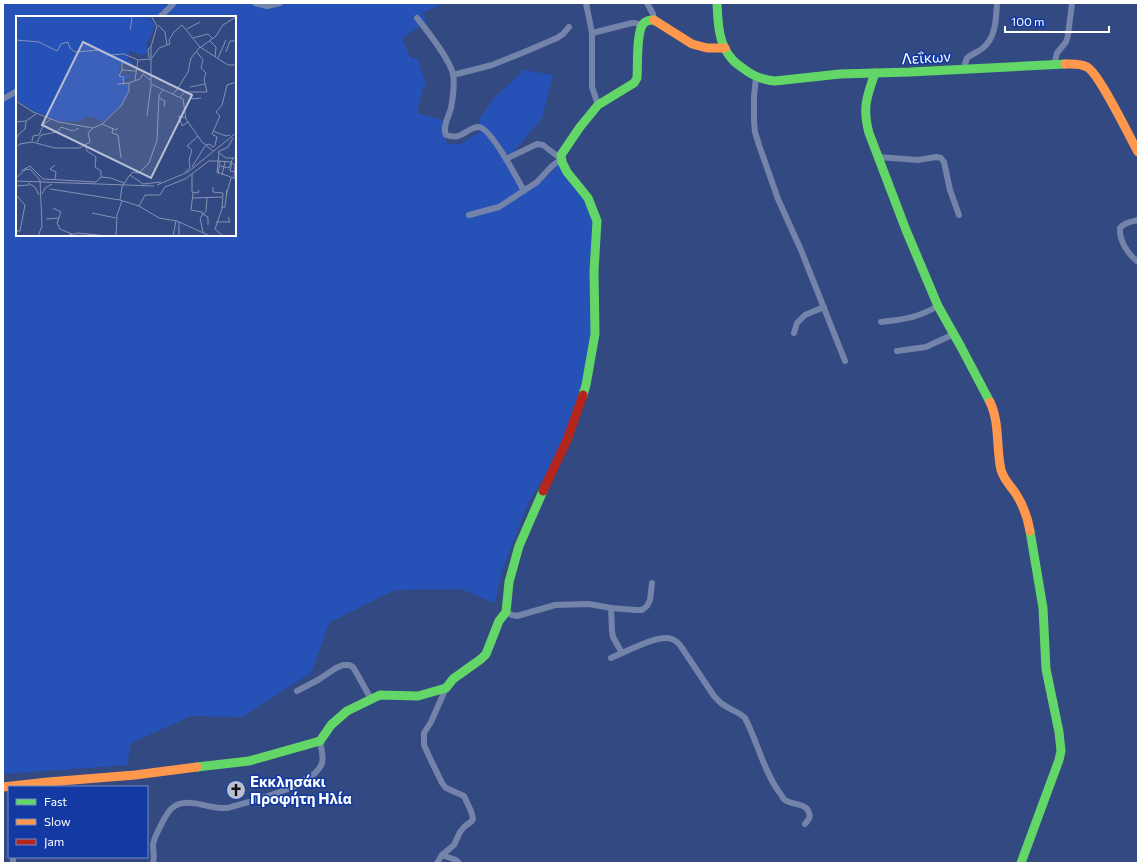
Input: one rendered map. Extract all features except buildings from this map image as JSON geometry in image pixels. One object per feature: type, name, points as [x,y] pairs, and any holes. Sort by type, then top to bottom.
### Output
[{"type":"street","points":[[161,16],[174,3]]},
{"type":"street","points":[[256,3],[267,6],[280,3]]},
{"type":"street","points":[[586,3],[592,33],[592,87],[598,105]]},
{"type":"street","points":[[647,3],[653,14],[654,20]]},
{"type":"street","name":"Λεΐκων","points":[[717,3],[719,31],[725,48],[731,58],[747,72],[766,80],[775,81],[840,74],[1079,64],[1092,71],[1138,152]]},
{"type":"street","points":[[966,69],[965,64],[967,58],[983,48],[992,35],[995,26],[997,3]]},
{"type":"street","points":[[1054,64],[1057,53],[1066,42],[1072,3]]},
{"type":"street","points":[[417,18],[442,52],[453,75],[453,95],[449,117],[444,132],[450,137],[462,135],[473,128],[484,128],[506,159],[524,191]]},
{"type":"street","points":[[470,215],[499,207],[540,179],[561,159],[561,155],[565,148],[598,105],[634,83],[637,78],[642,26],[647,21],[654,20],[693,45],[708,48],[725,48]]},
{"type":"street","points":[[592,33],[632,23],[642,26]]},
{"type":"street","points":[[453,75],[492,65],[522,53],[557,38],[569,27]]},
{"type":"street","points":[[875,73],[864,115],[866,125],[906,230],[938,306],[994,413],[1001,470],[1006,482],[1016,494],[1028,520],[1043,608],[1046,669],[1059,732],[1061,750],[1059,760],[1021,863]]},
{"type":"street","points":[[756,77],[754,121],[755,132],[759,145],[778,199],[801,250],[845,361]]},
{"type":"street","points":[[3,99],[16,92]]},
{"type":"street","points":[[437,863],[442,855],[454,845],[464,827],[473,819],[467,800],[464,796],[446,788],[442,783],[424,745],[424,733],[431,722],[446,688],[453,680],[486,654],[499,621],[506,612],[509,582],[519,546],[570,432],[580,406],[586,385],[595,334],[594,271],[597,221],[588,198],[569,175],[561,159],[543,145],[537,144],[506,159]]},
{"type":"street","points":[[878,157],[918,160],[936,157],[941,158],[944,162],[950,190],[959,215]]},
{"type":"street","points":[[1138,220],[1122,225],[1119,234],[1122,243],[1138,262]]},
{"type":"street","points":[[881,322],[908,319],[918,316],[938,306]]},
{"type":"street","points":[[794,333],[797,323],[805,315],[824,307]]},
{"type":"street","points":[[897,351],[926,347],[954,334]]},
{"type":"street","points":[[506,612],[517,616],[555,605],[589,604],[611,608],[642,610],[647,606],[650,600],[652,583]]},
{"type":"street","points":[[611,608],[613,636],[622,653]]},
{"type":"street","points":[[611,658],[654,640],[665,638],[673,639],[677,642],[719,702],[742,714],[745,718],[765,767],[781,796],[788,802],[805,806],[808,809],[810,816],[809,820],[805,824]]},
{"type":"street","points":[[297,691],[336,668],[343,665],[349,665],[353,667],[371,699]]},
{"type":"street","points":[[18,786],[135,776],[249,761],[320,741],[331,725],[347,711],[380,695],[418,696],[446,688]]},
{"type":"street","points":[[153,863],[155,856],[153,845],[155,836],[169,810],[181,803],[189,802],[219,809],[228,808],[286,790],[316,773],[322,763],[320,741]]},
{"type":"street","points":[[442,855],[456,860],[459,863]]},
{"type":"shaded area","points":[[3,3],[445,3],[422,13],[427,22],[402,38],[411,59],[417,58],[426,84],[422,91],[417,113],[445,121],[443,130],[447,144],[460,144],[481,132],[479,120],[493,99],[524,70],[553,75],[542,118],[505,162],[521,190],[536,186],[549,175],[559,163],[593,212],[592,327],[584,376],[573,416],[552,464],[528,503],[502,571],[495,603],[461,589],[395,590],[329,623],[311,673],[242,717],[191,716],[131,743],[127,765],[3,774]]},
{"type":"traffic: fast","points":[[717,3],[721,40],[727,53],[735,62],[747,71],[766,80],[775,81],[840,74],[1065,64]]},
{"type":"traffic: fast","points":[[583,395],[595,334],[594,271],[597,221],[588,198],[567,172],[562,162],[561,155],[580,127],[598,105],[634,83],[637,78],[638,42],[641,28],[645,22],[654,20]]},
{"type":"traffic: fast","points":[[875,73],[866,102],[866,116],[869,133],[906,230],[938,306],[990,402]]},
{"type":"traffic: fast","points":[[197,767],[249,761],[320,741],[331,725],[347,711],[380,695],[418,696],[446,688],[453,679],[486,654],[499,621],[506,612],[509,582],[519,546],[543,491]]},
{"type":"traffic: fast","points":[[1021,863],[1061,751],[1059,732],[1046,669],[1043,608],[1030,531]]},
{"type":"traffic: slow","points":[[654,20],[692,44],[707,48],[725,48]]},
{"type":"traffic: slow","points":[[1065,64],[1082,65],[1087,67],[1092,72],[1106,92],[1138,152]]},
{"type":"traffic: slow","points":[[990,402],[997,427],[1002,474],[1021,503],[1027,517],[1030,531]]},
{"type":"traffic: slow","points":[[12,786],[135,775],[197,767]]},
{"type":"traffic: slow","points":[[3,787],[8,786]]},
{"type":"traffic: jam","points":[[543,491],[567,440],[583,395]]},
{"type":"place","name":"Εκκλησάκι Προφήτη Ηλία","points":[[236,790]]}]
